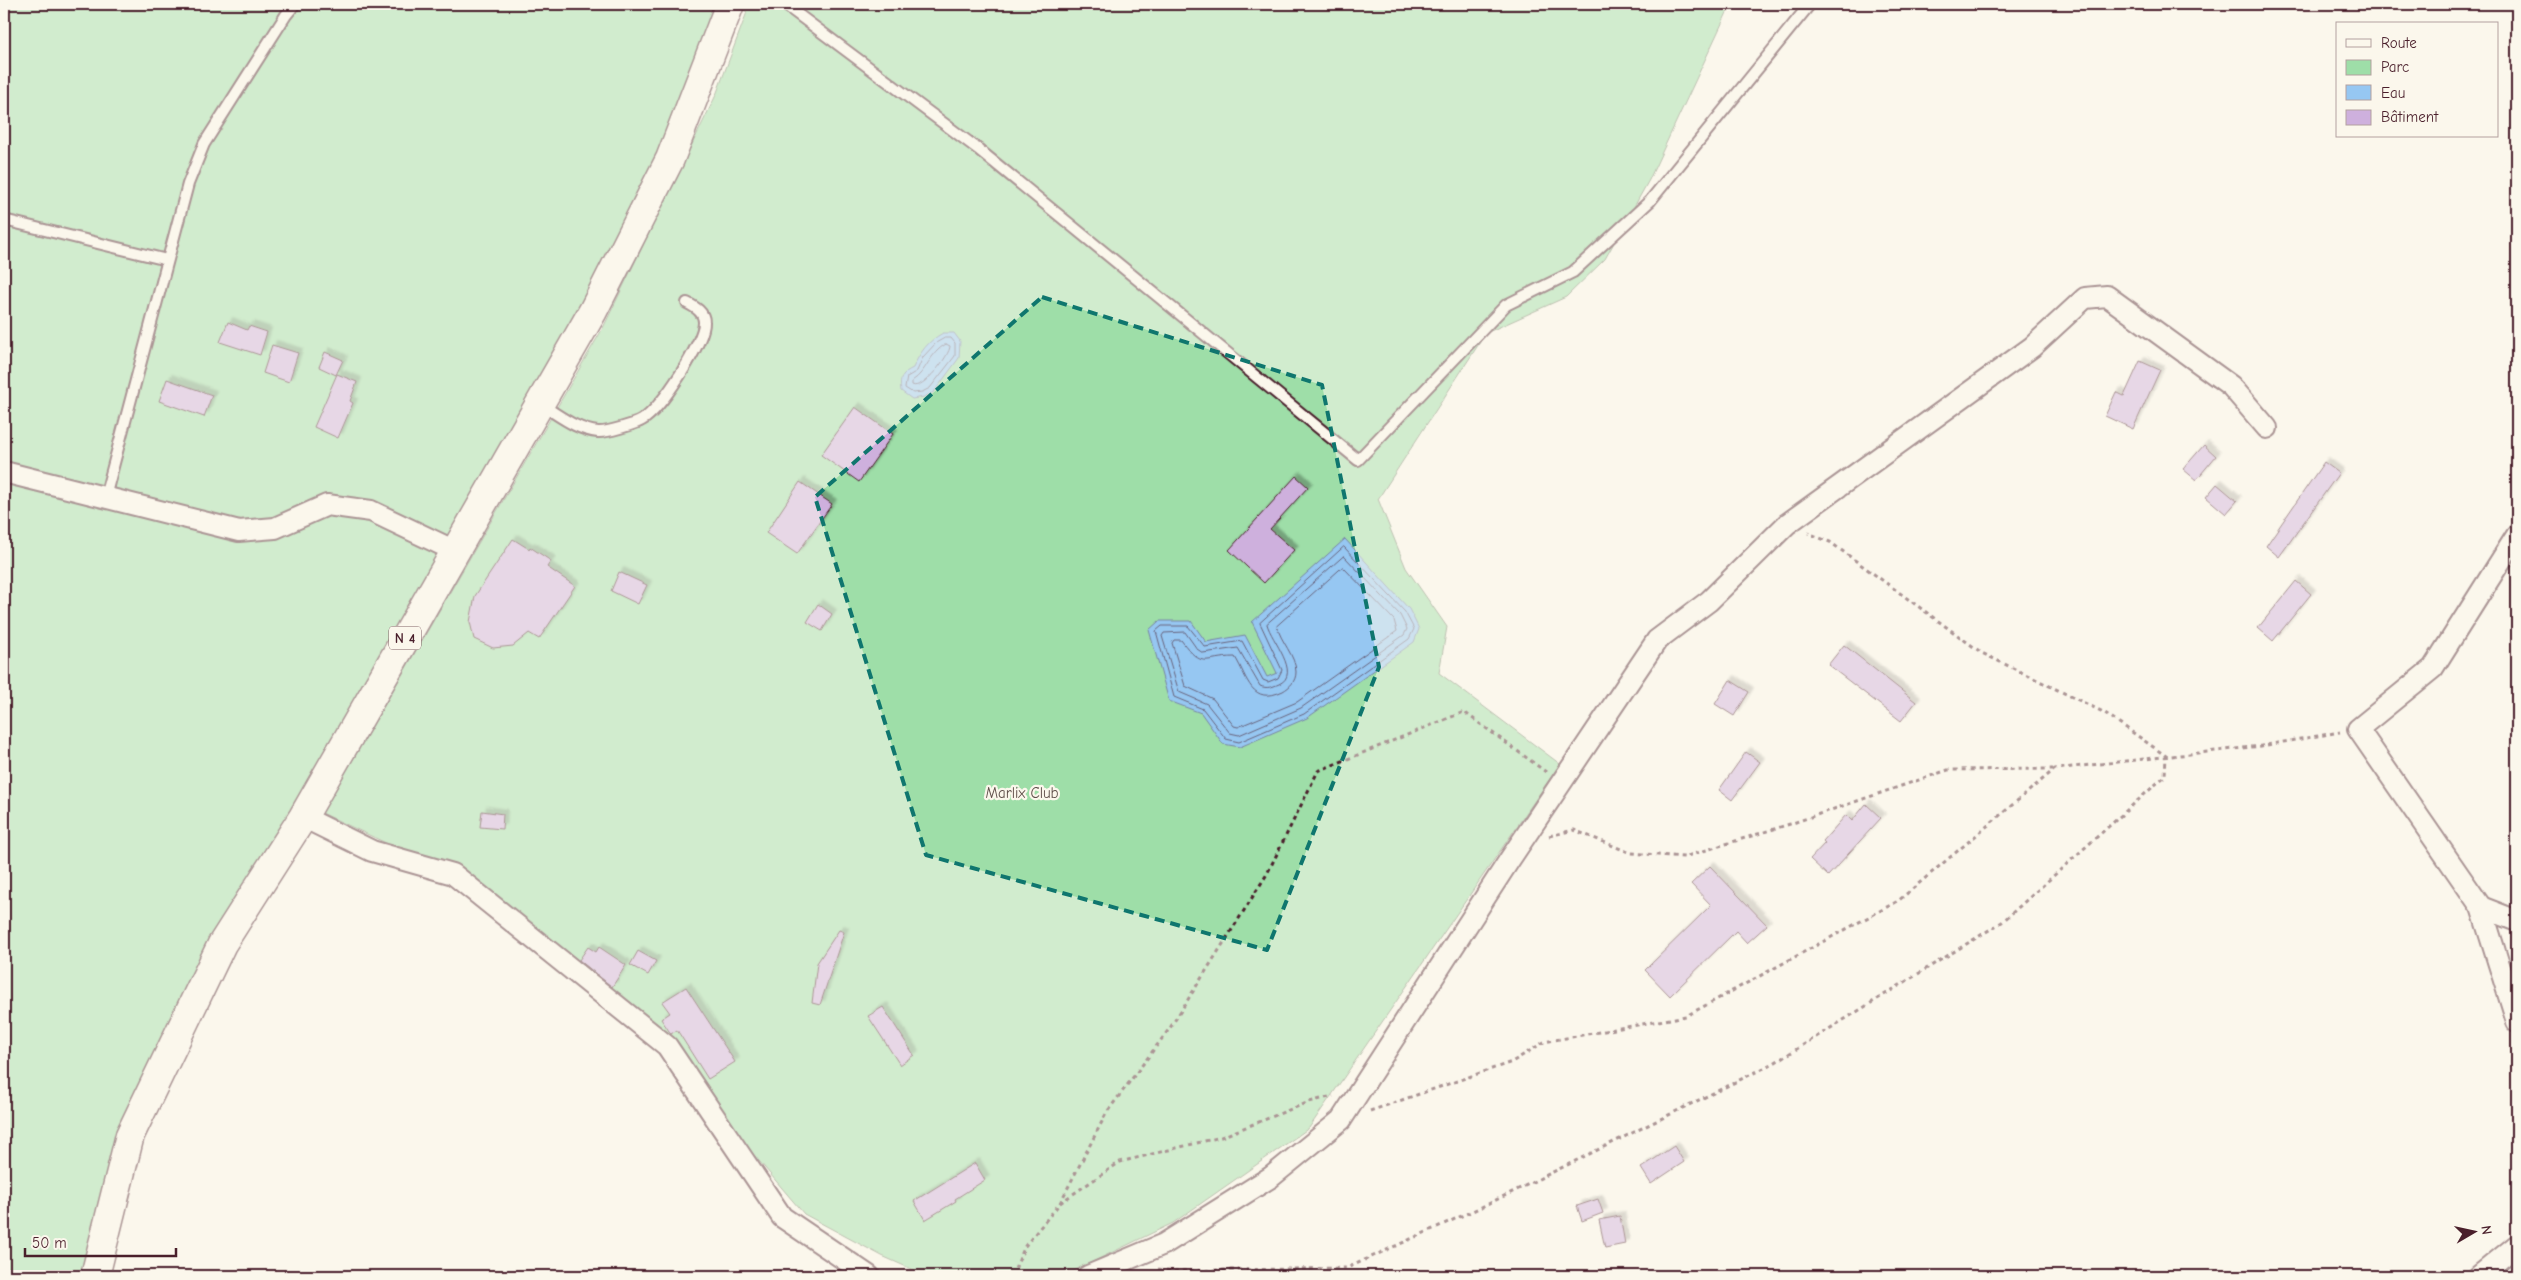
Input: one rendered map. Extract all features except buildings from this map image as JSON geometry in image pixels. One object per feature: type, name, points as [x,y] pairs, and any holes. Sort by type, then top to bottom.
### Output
[{"type":"main road","name":"N 4","points":[[95,1276],[130,1134],[222,944],[303,817],[593,311],[670,160],[730,4]]},
{"type":"street","points":[[1088,1276],[1164,1244],[1271,1177],[1341,1120],[1522,842],[1657,640],[1709,601],[1787,524],[2032,347],[2085,298],[2107,296],[2231,386],[2267,428]]},
{"type":"street","points":[[4,472],[239,531],[275,528],[327,505],[371,511],[455,551]]},
{"type":"street","points":[[2517,535],[2433,668],[2358,729],[2481,907],[2517,1022]]},
{"type":"street","points":[[303,817],[372,851],[453,874],[667,1046],[782,1218],[868,1276]]},
{"type":"street","points":[[2481,907],[2517,921]]},
{"type":"street","points":[[2479,1276],[2517,1245]]},
{"type":"lane","points":[[105,497],[188,184],[204,144],[286,15],[295,4]]},
{"type":"lane","points":[[784,4],[978,149],[1358,460],[1506,305],[1573,272],[1650,201],[1810,4]]},
{"type":"lane","points":[[4,220],[167,260]]},
{"type":"lane","points":[[540,404],[579,428],[600,432],[643,420],[663,400],[702,337],[704,320],[698,308],[687,303]]},
{"type":"path","points":[[1787,524],[1830,542],[1982,653],[2105,713],[2166,756]]},
{"type":"path","points":[[1012,1276],[1025,1246],[1060,1203],[1107,1112],[1170,1028],[1267,874],[1318,771],[1464,712],[1561,783]]},
{"type":"path","points":[[1522,842],[1574,830],[1631,853],[1684,858],[1948,770],[2055,768],[2261,746],[2358,729]]},
{"type":"path","points":[[1156,1268],[1175,1271],[1347,1268],[1488,1204],[1774,1063],[2002,922],[2165,776],[2166,756]]},
{"type":"path","points":[[1341,1120],[1512,1062],[1544,1042],[1686,1016],[1898,901],[2055,768]]},
{"type":"path","points":[[1060,1203],[1120,1162],[1221,1137],[1309,1102],[1361,1089]]},
{"type":"highlighted area","points":[[1042,297],[1322,385],[1379,667],[1267,950],[926,855],[815,497]]},
{"type":"green space","points":[[4,4],[730,4],[638,223],[163,1064],[95,1276],[4,1276]]},
{"type":"green space","name":"Marlix Club","points":[[735,4],[1731,4],[1649,180],[1605,259],[1566,297],[1486,333],[1378,499],[1406,568],[1447,627],[1439,673],[1560,764],[1309,1128],[1173,1223],[1063,1276],[927,1276],[882,1256],[804,1214],[748,1148],[676,1045],[482,888],[322,813],[603,328],[716,95],[747,12]]},
{"type":"water","points":[[943,333],[954,333],[960,341],[959,358],[934,392],[924,397],[912,399],[901,391],[900,383],[902,376],[913,368],[929,343]]},
{"type":"water","points":[[1345,539],[1409,609],[1419,629],[1414,642],[1307,718],[1240,747],[1223,744],[1201,713],[1169,701],[1149,630],[1159,621],[1191,621],[1206,642],[1245,635],[1267,677],[1277,673],[1252,622]]}]
